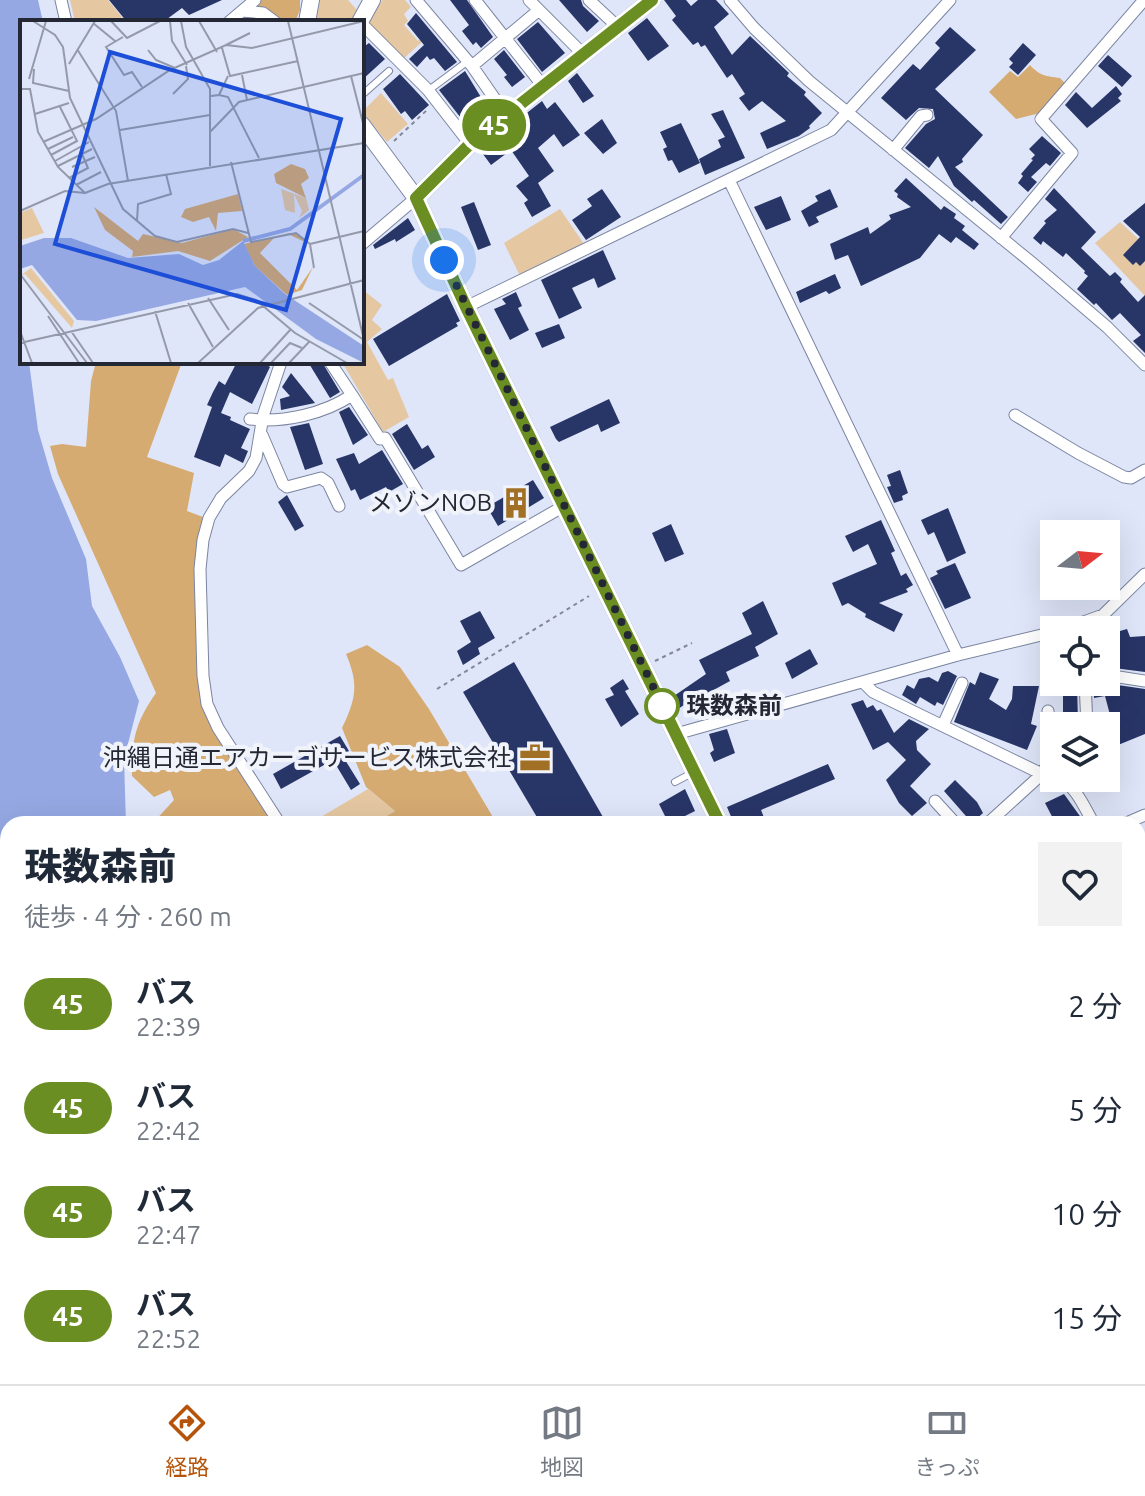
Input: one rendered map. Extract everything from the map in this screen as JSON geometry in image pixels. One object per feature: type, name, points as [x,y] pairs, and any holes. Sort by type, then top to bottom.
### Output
[{"type":"street","points":[[61,0],[66,20]]},
{"type":"street","points":[[231,20],[255,0]]},
{"type":"street","points":[[307,20],[311,0]]},
{"type":"street","points":[[362,20],[372,0]]},
{"type":"street","points":[[416,0],[470,64],[506,115]]},
{"type":"street","points":[[475,0],[543,86]]},
{"type":"street","points":[[529,0],[583,54]]},
{"type":"street","points":[[589,0],[618,27]]},
{"type":"street","points":[[730,0],[781,55],[1107,327],[1145,365]]},
{"type":"street","points":[[466,307],[831,130],[950,0]]},
{"type":"street","points":[[1001,238],[1072,153],[1041,119],[1144,0]]},
{"type":"street","points":[[364,242],[416,198],[470,144],[648,1]]},
{"type":"street","points":[[470,64],[539,10]]},
{"type":"street","points":[[242,11],[263,13],[272,20]]},
{"type":"street","points":[[364,26],[428,90],[470,144]]},
{"type":"street","points":[[893,150],[921,116],[927,115]]},
{"type":"street","points":[[364,128],[416,198],[466,307],[716,816]]},
{"type":"street","points":[[729,180],[958,655]]},
{"type":"street","points":[[275,816],[218,728],[207,704],[203,676],[200,569],[209,518],[221,498],[253,464],[280,364]]},
{"type":"street","points":[[331,364],[380,439],[385,438],[461,565],[564,506]]},
{"type":"street","points":[[250,419],[263,420],[326,410],[352,395]]},
{"type":"street","points":[[1015,415],[1124,477],[1131,478],[1145,470]]},
{"type":"street","points":[[262,435],[283,484],[287,487],[321,478],[328,483],[339,506]]},
{"type":"street","points":[[1100,616],[1145,574]]},
{"type":"street","points":[[676,734],[958,655],[1040,635]]},
{"type":"street","points":[[1120,677],[1145,681]]},
{"type":"street","points":[[863,682],[873,692],[1040,770]]},
{"type":"street","points":[[943,725],[962,683]]},
{"type":"street","points":[[998,816],[1040,785]]},
{"type":"street","points":[[1074,792],[1089,816]]},
{"type":"street","points":[[935,801],[949,816]]},
{"type":"lane","points":[[428,90],[470,64]]},
{"type":"lane","points":[[364,93],[389,71]]},
{"type":"lane","points":[[675,782],[694,772]]},
{"type":"path","points":[[382,151],[437,101]]},
{"type":"path","points":[[437,689],[604,587]]},
{"type":"path","points":[[643,666],[692,643]]},
{"type":"shaded area","points":[[70,0],[108,0],[124,20],[75,20]]},
{"type":"shaded area","points":[[261,0],[300,0],[296,20],[276,20],[253,7]]},
{"type":"shaded area","points":[[320,0],[348,0],[357,10],[352,20],[315,20]]},
{"type":"shaded area","points":[[382,0],[405,0],[411,7],[404,14],[408,21],[404,25],[418,41],[430,31],[432,33],[403,59],[368,25]]},
{"type":"shaded area","points":[[1030,65],[1040,73],[1060,78],[1065,83],[1040,113],[1016,119],[989,92],[1010,71],[1018,77]]},
{"type":"shaded area","points":[[381,93],[408,124],[387,142],[364,114],[364,110]]},
{"type":"shaded area","points":[[560,209],[584,244],[520,276],[504,243]]},
{"type":"shaded area","points":[[1120,222],[1145,245],[1145,296],[1095,243]]},
{"type":"shaded area","points":[[364,291],[382,305],[372,320],[382,329],[367,342],[388,380],[393,378],[409,417],[383,432],[343,364],[364,364]]},
{"type":"shaded area","points":[[95,364],[181,364],[147,457],[194,473],[187,511],[203,517],[196,553],[199,681],[204,703],[272,816],[159,816],[174,800],[170,790],[154,797],[132,776],[136,732],[143,713],[156,693],[58,474],[50,446],[86,447],[91,381]]},
{"type":"shaded area","points":[[367,645],[400,667],[429,709],[492,816],[387,816],[395,811],[366,787],[342,728],[354,691],[353,674],[346,654]]},
{"type":"shaded area","points":[[368,789],[395,811],[387,816],[322,816]]},
{"type":"water","points":[[0,0],[38,0],[43,20],[20,20],[20,364],[29,364],[38,430],[52,478],[86,559],[92,606],[120,657],[139,701],[124,759],[126,816],[0,816]]},
{"type":"building","points":[[109,0],[222,0],[189,15],[182,8],[166,20],[125,20]]},
{"type":"building","points":[[450,0],[467,0],[493,37],[481,48],[476,42],[473,45],[462,31],[469,25]]},
{"type":"building","points":[[559,0],[581,0],[599,21],[587,32]]},
{"type":"building","points":[[664,0],[686,0],[691,6],[698,0],[716,0],[729,14],[714,27],[732,55],[750,36],[789,73],[787,76],[806,92],[804,95],[822,113],[799,136],[767,149],[760,133],[786,121],[762,101],[749,111],[739,98],[745,94],[732,74],[727,78],[705,45],[701,47],[698,42],[693,45],[672,20],[676,16]]},
{"type":"building","points":[[416,13],[457,62],[445,71],[434,58],[430,60],[427,56],[417,67],[409,59],[424,45],[407,24]]},
{"type":"building","points":[[647,18],[669,46],[648,61],[628,33]]},
{"type":"building","points":[[538,22],[565,53],[542,72],[517,39]]},
{"type":"building","points":[[950,27],[976,50],[935,89],[983,135],[962,159],[963,162],[955,167],[1008,217],[1001,224],[954,186],[938,156],[929,168],[905,148],[926,124],[935,119],[933,109],[919,108],[906,120],[881,98],[913,64],[920,70],[940,48],[935,43]]},
{"type":"building","points":[[369,43],[385,59],[364,78],[364,47]]},
{"type":"building","points":[[1023,43],[1036,55],[1018,75],[1009,67],[1013,63],[1009,59]]},
{"type":"building","points":[[504,50],[525,77],[512,87],[494,59]]},
{"type":"building","points":[[1108,55],[1132,76],[1122,87],[1098,66]]},
{"type":"building","points":[[465,71],[490,112],[478,120],[474,115],[464,122],[439,90]]},
{"type":"building","points":[[577,73],[594,96],[583,103],[568,81]]},
{"type":"building","points":[[400,74],[429,105],[412,120],[405,111],[401,114],[383,89]]},
{"type":"building","points":[[1116,86],[1122,94],[1118,98],[1121,101],[1087,128],[1065,105],[1076,92],[1092,108]]},
{"type":"building","points":[[542,101],[547,109],[555,102],[580,135],[563,147],[554,134],[538,148],[554,171],[538,183],[551,206],[532,217],[524,203],[528,200],[516,186],[529,176],[511,150],[491,165],[480,150]]},
{"type":"building","points":[[723,110],[745,158],[705,175],[699,159],[721,147],[718,140],[725,137],[711,114]]},
{"type":"building","points":[[602,119],[617,143],[603,154],[584,133]]},
{"type":"building","points":[[681,123],[700,163],[679,173],[672,160],[668,161],[663,149],[667,147],[660,132]]},
{"type":"building","points":[[1042,136],[1061,153],[1050,166],[1046,163],[1031,177],[1037,182],[1028,192],[1018,183],[1035,155],[1029,149]]},
{"type":"building","points":[[906,178],[941,210],[944,206],[956,214],[954,218],[965,226],[962,230],[979,244],[974,250],[956,237],[951,243],[939,234],[920,258],[861,286],[848,255],[835,260],[830,244],[868,227],[870,234],[891,219],[889,215],[911,207],[894,191]]},
{"type":"building","points":[[1054,188],[1096,232],[1081,248],[1110,276],[1115,272],[1138,302],[1145,295],[1145,353],[1133,341],[1141,335],[1120,313],[1112,320],[1077,289],[1088,276],[1085,271],[1066,253],[1063,257],[1043,241],[1041,245],[1033,238],[1046,223],[1044,221],[1057,210],[1045,199]]},
{"type":"building","points":[[602,189],[621,217],[586,240],[572,220],[592,206],[587,199]]},
{"type":"building","points":[[830,189],[838,207],[816,217],[819,222],[809,227],[801,211],[818,201],[815,196]]},
{"type":"building","points":[[781,196],[791,220],[766,230],[754,207]]},
{"type":"building","points":[[474,202],[491,245],[478,250],[461,207]]},
{"type":"building","points":[[1145,203],[1145,261],[1140,266],[1136,262],[1133,265],[1123,255],[1140,237],[1123,221]]},
{"type":"building","points":[[408,218],[415,230],[396,242],[395,239],[375,249],[373,245]]},
{"type":"building","points":[[603,250],[616,279],[598,288],[594,278],[572,288],[582,308],[559,319],[541,280]]},
{"type":"building","points":[[835,274],[841,288],[800,303],[796,292]]},
{"type":"building","points":[[516,292],[522,306],[518,308],[529,330],[510,340],[494,309],[506,304],[502,299]]},
{"type":"building","points":[[447,294],[460,321],[456,323],[458,326],[389,366],[373,339]]},
{"type":"building","points":[[559,324],[565,338],[542,348],[535,333]]},
{"type":"building","points":[[236,364],[265,364],[270,367],[252,404],[230,392],[221,413],[250,429],[241,448],[248,451],[243,463],[225,454],[220,467],[194,457],[212,407],[207,405],[219,381],[225,385]]},
{"type":"building","points":[[309,364],[323,364],[340,392],[330,398]]},
{"type":"building","points":[[291,373],[315,403],[281,410],[280,399],[290,396],[282,387]]},
{"type":"building","points":[[609,399],[620,423],[601,432],[598,424],[559,442],[556,439],[550,427]]},
{"type":"building","points":[[349,407],[368,435],[353,445],[339,412]]},
{"type":"building","points":[[309,423],[323,464],[305,470],[290,427]]},
{"type":"building","points":[[407,424],[422,449],[428,445],[435,457],[414,470],[392,434]]},
{"type":"building","points":[[382,450],[403,484],[389,492],[386,487],[360,500],[355,489],[351,491],[336,459],[354,453],[359,464]]},
{"type":"building","points":[[900,470],[908,493],[902,496],[903,500],[894,503],[887,487],[891,486],[887,475]]},
{"type":"building","name":"メゾンNOB","points":[[533,480],[544,498],[498,526],[487,507]]},
{"type":"building","points":[[287,495],[304,526],[295,531],[278,502]]},
{"type":"building","points":[[948,508],[966,553],[947,562],[934,532],[928,535],[921,520]]},
{"type":"building","points":[[881,520],[895,551],[891,553],[901,576],[906,573],[913,585],[906,589],[908,592],[879,603],[903,614],[894,632],[865,617],[866,614],[848,603],[842,606],[832,583],[877,564],[868,544],[853,552],[845,536]]},
{"type":"building","points":[[671,524],[684,554],[665,562],[652,533]]},
{"type":"building","points":[[955,563],[971,598],[945,609],[930,578],[938,574],[936,571]]},
{"type":"building","points":[[763,601],[778,634],[755,647],[759,656],[726,672],[730,681],[699,698],[702,704],[688,714],[684,705],[678,709],[671,698],[706,674],[699,660],[752,634],[742,613]]},
{"type":"building","points":[[480,611],[495,638],[478,648],[480,654],[463,665],[457,651],[471,642],[460,621]]},
{"type":"building","points":[[1127,629],[1130,637],[1145,636],[1145,672],[1120,669],[1120,631]]},
{"type":"building","points":[[810,649],[818,664],[792,679],[785,663]]},
{"type":"building","name":"沖縄日通エアカーゴサービス株式会社","points":[[514,662],[602,816],[536,816],[463,692]]},
{"type":"building","points":[[948,671],[957,676],[943,705],[937,702],[935,706],[920,697],[916,704],[902,695],[907,685],[914,689],[919,679],[929,677],[938,682],[942,673]]},
{"type":"building","points":[[980,672],[999,679],[989,699],[1006,710],[1012,699],[1013,686],[1039,686],[1031,724],[1037,726],[1027,750],[954,722],[970,682],[975,685]]},
{"type":"building","points":[[623,679],[629,689],[625,691],[639,714],[621,727],[605,699],[614,695],[610,688]]},
{"type":"building","points":[[1120,685],[1145,689],[1145,734],[1120,744],[1120,712],[1109,712],[1105,696],[1120,696]]},
{"type":"building","points":[[1063,696],[1077,696],[1078,712],[1063,712]]},
{"type":"building","points":[[863,700],[867,708],[873,705],[877,711],[881,709],[894,733],[909,719],[929,729],[916,741],[917,750],[931,764],[910,786],[927,803],[912,816],[899,803],[886,780],[906,760],[888,742],[873,750],[851,704]]},
{"type":"building","points":[[727,729],[735,753],[714,762],[709,734]]},
{"type":"building","points":[[340,736],[349,751],[342,755],[360,784],[351,790],[333,760],[281,789],[273,774]]},
{"type":"building","points":[[828,764],[835,779],[761,810],[763,816],[731,816],[727,807]]},
{"type":"building","points":[[955,780],[977,802],[983,813],[966,816],[944,791]]},
{"type":"building","points":[[685,789],[695,811],[685,816],[665,816],[659,804]]},
{"type":"building","points":[[1064,794],[1080,816],[1052,816],[1045,803]]},
{"type":"bus line","name":"45","points":[[652,0],[470,144],[416,198],[466,307],[716,816]]},
{"type":"place","name":"メゾンNOB","points":[[516,503]]},
{"type":"place","name":"珠数森前","points":[[662,706]]},
{"type":"place","name":"沖縄日通エアカーゴサービス株式会社","points":[[535,758]]},
{"type":"route","points":[[444,260],[665,711],[662,706]]}]
